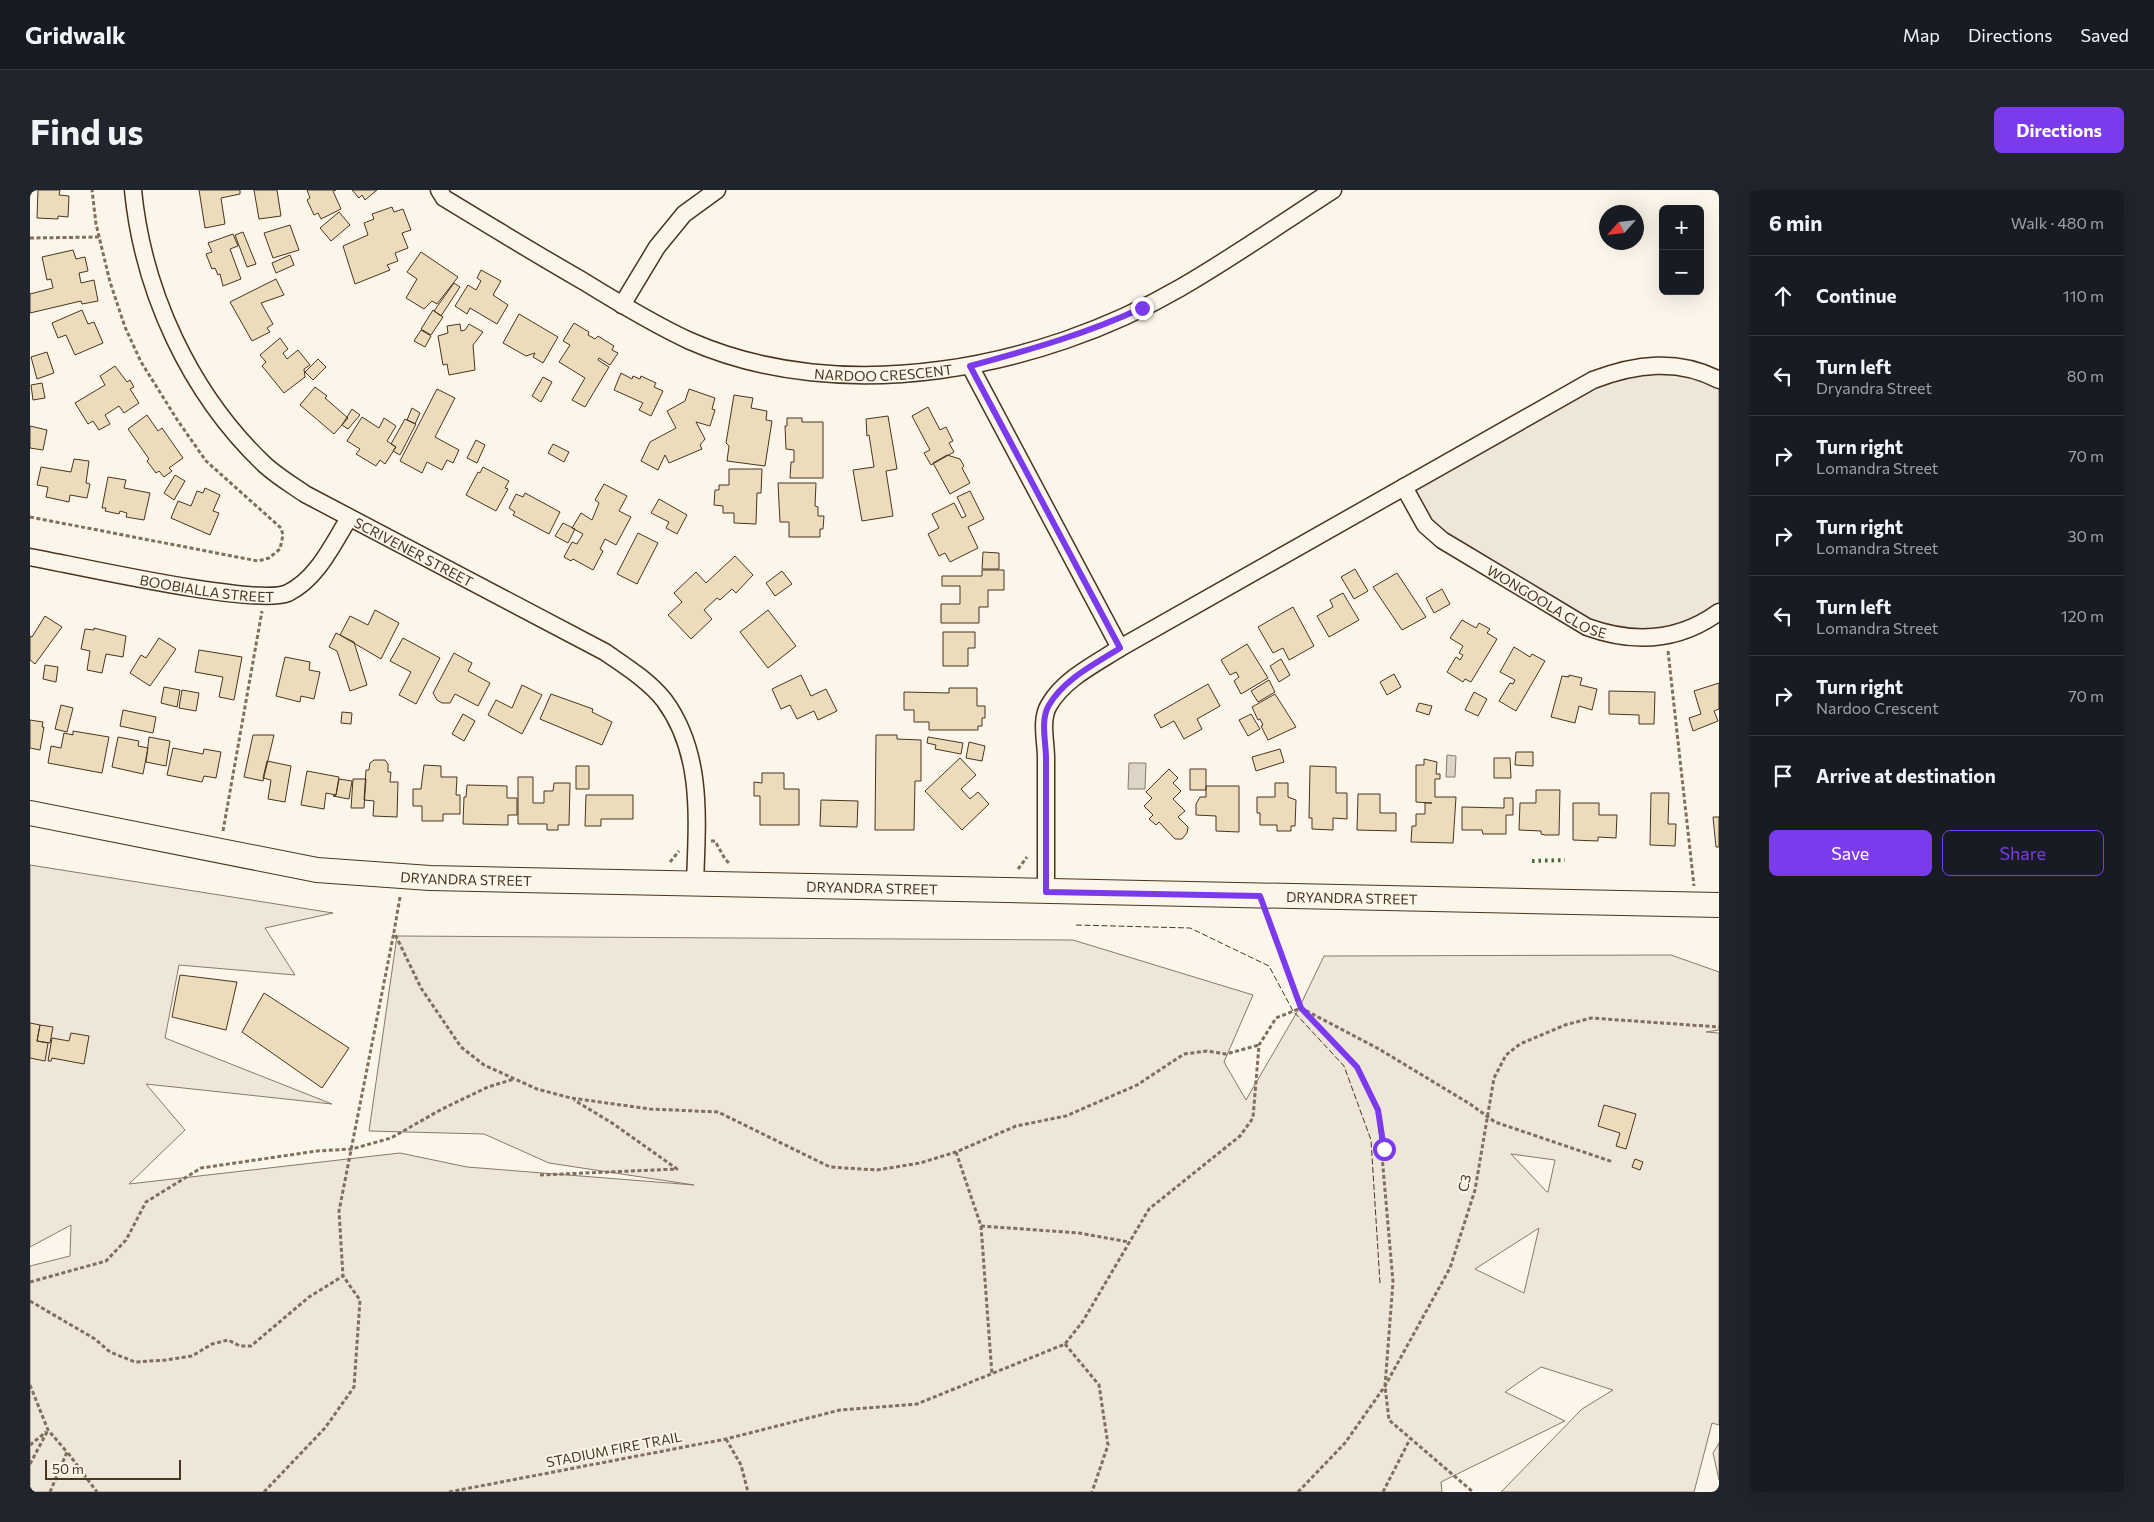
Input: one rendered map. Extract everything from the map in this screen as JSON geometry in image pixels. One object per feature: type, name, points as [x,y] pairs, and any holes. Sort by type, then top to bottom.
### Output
[{"type":"street","name":"SCRIVENER STREET","points":[[133,190],[136,219],[148,269],[179,348],[201,390],[231,428],[266,466],[305,494],[604,652],[636,672],[663,699],[681,728],[692,762],[697,794],[696,884]]},
{"type":"street","name":"NARDOO CRESCENT","points":[[439,190],[444,198],[622,305],[690,341],[742,358],[798,372],[911,374],[970,366],[1102,327],[1180,288],[1333,190]]},
{"type":"street","points":[[622,305],[657,247],[684,214],[717,190]]},
{"type":"street","points":[[1046,892],[1046,754],[1044,728],[1047,707],[1066,684],[1120,648],[1573,391],[1612,373],[1660,365],[1684,367],[1706,373],[1719,380]]},
{"type":"street","points":[[970,366],[1120,648]]},
{"type":"street","name":"WONGOOLA CLOSE","points":[[1404,487],[1425,525],[1442,540],[1587,627],[1610,635],[1634,638],[1667,636],[1683,632],[1719,612]]},
{"type":"street","name":"BOOBIALLA STREET","points":[[30,557],[222,593],[262,597],[287,594],[303,583],[316,570],[349,518]]},
{"type":"street","name":"DRYANDRA STREET","points":[[30,813],[317,870],[403,876],[1046,892],[1719,905]]},
{"type":"path","points":[[30,517],[258,561],[269,558],[280,549],[283,535],[281,528],[206,461],[141,362],[125,327],[110,282],[92,190]]},
{"type":"path","points":[[30,238],[100,237]]},
{"type":"path","points":[[222,836],[262,615],[262,597]]},
{"type":"path","points":[[1667,636],[1694,891]]},
{"type":"path","points":[[662,866],[670,862],[680,849]]},
{"type":"path","points":[[264,1492],[325,1428],[354,1387],[360,1300],[343,1276],[339,1211],[394,932],[403,876]]},
{"type":"path","points":[[1260,896],[1301,1008],[1357,1067],[1378,1110],[1384,1149],[1394,1282],[1385,1386],[1389,1420],[1474,1492]]},
{"type":"path","points":[[394,932],[421,988],[460,1046],[484,1065],[537,1089],[571,1098],[650,1109],[718,1112],[830,1167],[877,1170],[920,1164],[956,1152],[1016,1126],[1066,1116],[1136,1085],[1184,1054],[1207,1052],[1226,1054],[1259,1045]]},
{"type":"path","points":[[1092,1492],[1108,1445],[1099,1385],[1065,1344],[1083,1321],[1149,1209],[1240,1136],[1253,1118],[1259,1045],[1276,1018],[1301,1008],[1387,1054],[1470,1104],[1495,1122],[1613,1162]]},
{"type":"path","name":"C3","points":[[1298,1492],[1345,1443],[1385,1386],[1450,1268],[1475,1190],[1494,1078],[1506,1055],[1520,1044],[1565,1025],[1592,1018],[1719,1027]]},
{"type":"path","points":[[30,1282],[106,1261],[126,1240],[146,1202],[201,1168],[300,1153],[352,1149],[391,1138],[442,1109],[488,1087],[515,1079]]},
{"type":"path","points":[[540,1175],[677,1169],[612,1123],[571,1098]]},
{"type":"path","points":[[956,1152],[982,1226],[992,1375]]},
{"type":"path","points":[[982,1226],[1079,1233],[1129,1242]]},
{"type":"path","points":[[30,1301],[95,1339],[110,1352],[135,1362],[166,1360],[192,1356],[212,1344],[228,1340],[240,1346],[251,1346],[309,1297],[343,1276]]},
{"type":"path","name":"STADIUM FIRE TRAIL","points":[[450,1492],[726,1439],[840,1410],[917,1404],[1065,1344]]},
{"type":"path","points":[[30,1385],[48,1430],[68,1452],[97,1492]]},
{"type":"path","points":[[30,1445],[48,1430]]},
{"type":"path","points":[[30,1464],[48,1430]]},
{"type":"path","points":[[726,1439],[741,1465],[748,1492]]},
{"type":"path","points":[[1383,1492],[1410,1439]]},
{"type":"path","points":[[50,1492],[68,1452]]},
{"type":"shaded area","points":[[1636,367],[1719,380],[1719,612],[1683,632],[1610,635],[1442,540],[1404,487],[1573,391]]},
{"type":"shaded area","points":[[1447,755],[1456,756],[1455,777],[1446,777]]},
{"type":"shaded area","points":[[1129,763],[1146,763],[1145,789],[1128,789]]},
{"type":"shaded area","points":[[30,865],[333,913],[265,928],[295,975],[179,965],[165,1038],[332,1104],[146,1084],[185,1130],[129,1184],[400,1153],[467,1167],[694,1185],[549,1163],[484,1134],[369,1131],[397,936],[1073,940],[1253,995],[1224,1062],[1246,1100],[1297,1012],[1324,956],[1671,955],[1719,972],[1719,1030],[1706,1032],[1719,1033],[1719,1425],[1712,1423],[1694,1492],[1501,1492],[1582,1409],[1613,1390],[1541,1367],[1505,1392],[1565,1421],[1441,1482],[1442,1492],[30,1492],[30,1266],[70,1256],[71,1225],[30,1247]],"holes":[[[1511,1154],[1555,1160],[1548,1192],[1547,1192]],[[1539,1228],[1524,1293],[1475,1269]]]},
{"type":"shaded area","points":[[1719,1443],[1719,1480],[1713,1453]]},
{"type":"building","points":[[38,190],[60,190],[59,195],[69,196],[68,217],[58,216],[58,219],[37,218]]},
{"type":"building","points":[[199,190],[240,190],[240,194],[221,198],[225,224],[205,228]]},
{"type":"building","points":[[254,190],[277,190],[281,216],[259,219]]},
{"type":"building","points":[[307,190],[336,190],[333,191],[341,209],[321,219],[318,213],[314,215],[307,200],[310,198]]},
{"type":"building","points":[[352,190],[377,190],[365,200],[362,195],[359,198]]},
{"type":"building","points":[[392,207],[394,212],[403,209],[411,230],[402,233],[408,248],[395,253],[398,261],[387,265],[390,270],[355,284],[343,246],[368,235],[364,223],[374,219],[372,214]]},
{"type":"building","points":[[339,212],[350,225],[331,241],[320,228]]},
{"type":"building","points":[[290,225],[299,250],[273,258],[264,233]]},
{"type":"building","points":[[243,232],[256,264],[247,267],[235,235]]},
{"type":"building","points":[[233,234],[238,246],[230,249],[241,279],[223,286],[220,274],[218,275],[215,268],[212,269],[206,254],[212,252],[208,243]]},
{"type":"building","points":[[73,250],[76,259],[85,257],[88,271],[79,273],[81,283],[94,280],[98,301],[82,304],[81,301],[30,313],[30,294],[53,288],[51,279],[47,280],[42,257]]},
{"type":"building","points":[[421,252],[458,277],[437,304],[432,301],[424,309],[406,298],[417,279],[407,272]]},
{"type":"building","points":[[290,255],[294,265],[276,273],[272,263]]},
{"type":"building","points":[[481,270],[501,281],[493,295],[508,305],[497,324],[470,308],[467,314],[455,306],[468,285],[476,290],[481,281],[477,278]]},
{"type":"building","points":[[276,279],[284,295],[261,303],[273,324],[267,328],[270,332],[252,341],[230,302]]},
{"type":"building","points":[[454,283],[460,287],[441,316],[434,311]]},
{"type":"building","points":[[82,310],[88,324],[94,322],[103,343],[75,355],[66,335],[58,338],[52,323]]},
{"type":"building","points":[[433,310],[443,317],[431,335],[421,329]]},
{"type":"building","points":[[519,314],[558,337],[543,363],[533,357],[535,353],[526,356],[503,343]]},
{"type":"building","points":[[574,323],[589,332],[588,335],[595,339],[598,336],[614,346],[612,350],[618,353],[610,365],[599,358],[598,360],[609,367],[585,407],[572,400],[585,378],[559,362],[570,345],[563,341]]},
{"type":"building","points":[[460,324],[461,331],[465,330],[469,324],[483,332],[473,345],[475,370],[449,375],[447,364],[443,365],[438,336],[448,333],[447,326]]},
{"type":"building","points":[[421,330],[431,336],[425,347],[414,341]]},
{"type":"building","points":[[280,338],[288,349],[283,353],[287,359],[298,350],[310,365],[304,369],[305,377],[284,393],[262,366],[266,362],[260,355]]},
{"type":"building","points":[[47,352],[54,373],[37,379],[31,357]]},
{"type":"building","points":[[318,359],[326,367],[313,380],[305,372]]},
{"type":"building","points":[[115,366],[127,382],[130,380],[134,387],[130,389],[139,403],[124,413],[119,406],[105,415],[110,424],[99,430],[93,421],[88,424],[75,403],[105,385],[100,376]]},
{"type":"building","points":[[621,373],[632,379],[633,376],[640,379],[641,376],[656,383],[654,387],[663,391],[651,416],[639,410],[643,403],[614,390]]},
{"type":"building","points":[[543,377],[552,382],[541,402],[532,396]]},
{"type":"building","points":[[42,383],[45,398],[33,400],[31,385]]},
{"type":"building","points":[[315,387],[327,396],[325,398],[348,418],[334,434],[300,405]]},
{"type":"building","points":[[437,389],[455,398],[435,437],[459,450],[453,463],[447,460],[442,470],[427,462],[422,473],[400,461]]},
{"type":"building","points":[[689,389],[715,398],[712,409],[715,410],[710,426],[696,422],[705,439],[700,445],[702,449],[669,463],[665,455],[658,470],[641,461],[650,442],[676,428],[667,411],[685,401]]},
{"type":"building","points":[[734,395],[753,398],[751,408],[767,411],[766,420],[772,421],[765,466],[727,461],[729,446],[726,443]]},
{"type":"building","points":[[928,407],[940,430],[946,427],[953,441],[949,443],[954,452],[931,465],[924,453],[930,450],[912,416]]},
{"type":"building","points":[[412,408],[420,413],[415,424],[407,420]]},
{"type":"building","points":[[352,409],[360,415],[348,429],[342,425]]},
{"type":"building","points":[[147,415],[158,431],[162,428],[183,458],[169,468],[172,471],[164,477],[159,471],[156,473],[147,461],[149,459],[128,429]]},
{"type":"building","points":[[888,416],[897,469],[886,471],[893,516],[862,521],[853,470],[874,467],[869,435],[867,436],[866,419]]},
{"type":"building","points":[[362,417],[379,428],[384,418],[396,426],[387,441],[396,447],[385,464],[380,460],[376,466],[356,454],[360,449],[347,441]]},
{"type":"building","points":[[787,418],[802,418],[802,422],[823,422],[823,478],[790,478],[791,462],[794,462],[794,450],[786,449],[785,426],[787,426]]},
{"type":"building","points":[[405,419],[416,424],[400,455],[393,451],[396,447],[391,444]]},
{"type":"building","points":[[30,426],[47,430],[43,450],[30,448]]},
{"type":"building","points":[[476,440],[485,445],[477,463],[467,458]]},
{"type":"building","points":[[553,444],[569,452],[564,462],[548,453]]},
{"type":"building","points":[[947,455],[960,459],[964,466],[962,468],[970,483],[950,494],[933,463]]},
{"type":"building","points":[[74,459],[89,461],[86,483],[90,484],[87,498],[70,495],[69,502],[46,497],[48,487],[37,485],[41,467],[71,472]]},
{"type":"building","points":[[483,467],[509,481],[505,488],[508,489],[496,511],[466,495],[478,472],[480,473]]},
{"type":"building","points":[[729,469],[762,469],[761,493],[757,493],[756,524],[734,523],[734,513],[723,513],[723,506],[714,505],[715,490],[719,490],[719,485],[729,485]]},
{"type":"building","points":[[175,475],[185,481],[174,500],[164,493]]},
{"type":"building","points":[[108,477],[126,480],[124,488],[150,493],[144,520],[126,517],[127,513],[120,511],[119,514],[105,511],[106,508],[102,508]]},
{"type":"building","points":[[778,483],[816,483],[815,506],[818,507],[818,516],[824,516],[820,537],[789,537],[789,522],[780,522]]},
{"type":"building","points":[[604,484],[627,496],[619,511],[631,517],[616,545],[605,539],[600,549],[603,551],[593,570],[573,559],[571,561],[564,557],[572,542],[577,544],[583,534],[572,528],[581,513],[592,520],[599,503],[595,500]]},
{"type":"building","points":[[205,488],[220,495],[213,511],[219,513],[210,535],[171,518],[178,501],[191,506],[197,491],[203,493]]},
{"type":"building","points":[[970,491],[984,519],[968,527],[978,548],[950,562],[945,553],[939,556],[928,534],[939,528],[932,514],[954,503],[962,518],[966,516],[957,497]]},
{"type":"building","points":[[525,493],[560,512],[549,534],[513,515],[515,512],[509,508],[516,494],[523,497]]},
{"type":"building","points":[[659,499],[687,515],[677,534],[666,528],[669,522],[651,513]]},
{"type":"building","points":[[563,523],[575,529],[568,543],[555,536]]},
{"type":"building","points":[[638,533],[658,543],[637,584],[617,574]]},
{"type":"building","points":[[983,552],[999,553],[999,569],[982,569]]},
{"type":"building","points":[[735,556],[753,575],[736,593],[732,589],[720,600],[717,598],[704,610],[712,619],[691,639],[668,615],[682,602],[674,593],[696,572],[706,583]]},
{"type":"building","points":[[1355,569],[1368,591],[1354,599],[1341,577]]},
{"type":"building","points":[[982,570],[1004,570],[1004,590],[988,590],[988,607],[979,607],[979,623],[941,623],[941,604],[960,604],[960,586],[942,586],[942,576],[982,576]]},
{"type":"building","points":[[782,571],[792,584],[775,596],[766,583]]},
{"type":"building","points":[[1397,573],[1426,617],[1402,630],[1373,587]]},
{"type":"building","points":[[1442,589],[1450,604],[1434,613],[1426,598]]},
{"type":"building","points":[[1343,593],[1359,620],[1329,637],[1317,616],[1333,607],[1330,600]]},
{"type":"building","points":[[1293,607],[1314,646],[1289,660],[1283,648],[1273,653],[1258,627]]},
{"type":"building","points":[[375,610],[399,623],[381,659],[340,635],[350,616],[368,625]]},
{"type":"building","points":[[768,610],[796,646],[768,668],[740,632]]},
{"type":"building","points":[[45,616],[62,627],[35,664],[30,660],[30,636],[32,637]]},
{"type":"building","points":[[1462,620],[1476,628],[1479,623],[1490,629],[1487,633],[1497,639],[1471,682],[1465,679],[1463,682],[1447,672],[1456,657],[1460,660],[1463,655],[1459,653],[1463,646],[1450,638]]},
{"type":"building","points":[[94,628],[126,636],[123,657],[106,654],[102,673],[87,670],[90,651],[81,649],[85,629],[94,630]]},
{"type":"building","points":[[943,632],[975,632],[975,648],[968,648],[968,666],[943,666]]},
{"type":"building","points":[[336,633],[354,642],[367,685],[350,691],[337,651],[329,647]]},
{"type":"building","points":[[159,638],[176,649],[150,686],[130,673],[141,655],[146,658]]},
{"type":"building","points":[[403,638],[440,658],[416,704],[399,695],[411,672],[390,661]]},
{"type":"building","points":[[1247,644],[1268,678],[1241,694],[1234,681],[1239,677],[1236,672],[1230,675],[1221,660]]},
{"type":"building","points":[[1514,647],[1530,657],[1532,654],[1545,661],[1516,711],[1499,701],[1510,683],[1513,684],[1515,680],[1500,672]]},
{"type":"building","points":[[199,650],[242,657],[234,700],[219,697],[223,677],[195,672]]},
{"type":"building","points":[[454,653],[472,663],[468,671],[490,683],[478,706],[455,694],[450,703],[442,703],[437,700],[433,693]]},
{"type":"building","points":[[285,657],[310,662],[309,670],[320,672],[314,699],[301,696],[300,702],[276,696]]},
{"type":"building","points":[[1281,659],[1290,675],[1279,682],[1270,666]]},
{"type":"building","points":[[45,665],[58,667],[56,682],[43,679]]},
{"type":"building","points":[[1394,674],[1401,687],[1387,695],[1380,682]]},
{"type":"building","points":[[801,675],[811,696],[826,689],[837,711],[818,720],[814,711],[797,719],[790,705],[781,709],[772,689]]},
{"type":"building","points":[[1569,675],[1582,678],[1580,685],[1597,689],[1592,710],[1579,706],[1575,723],[1551,717],[1562,676],[1569,677]]},
{"type":"building","points":[[1269,680],[1275,692],[1258,702],[1251,691]]},
{"type":"building","points":[[1719,683],[1719,709],[1714,711],[1718,721],[1693,731],[1689,718],[1701,714],[1694,691]]},
{"type":"building","points":[[1208,684],[1220,706],[1197,719],[1202,729],[1184,739],[1174,721],[1161,728],[1154,715]]},
{"type":"building","points":[[522,685],[542,695],[522,734],[488,715],[496,700],[512,708]]},
{"type":"building","points":[[164,687],[180,690],[177,707],[161,703]]},
{"type":"building","points":[[949,688],[977,688],[977,706],[985,706],[985,718],[982,718],[982,726],[978,726],[978,730],[929,730],[929,722],[914,722],[914,710],[904,710],[904,692],[949,693]]},
{"type":"building","points":[[182,690],[199,693],[196,711],[179,708]]},
{"type":"building","points":[[1609,691],[1655,692],[1654,724],[1639,724],[1639,715],[1609,714]]},
{"type":"building","points":[[1474,692],[1487,699],[1478,716],[1465,710]]},
{"type":"building","points":[[551,694],[593,709],[592,712],[612,722],[602,745],[540,719]]},
{"type":"building","points":[[1275,694],[1296,727],[1268,740],[1261,726],[1263,725],[1260,719],[1258,720],[1252,707]]},
{"type":"building","points":[[1419,703],[1432,706],[1429,715],[1416,711]]},
{"type":"building","points":[[61,705],[73,708],[67,732],[55,729]]},
{"type":"building","points":[[123,710],[156,717],[153,733],[120,726]]},
{"type":"building","points":[[342,712],[352,713],[351,724],[341,723]]},
{"type":"building","points":[[463,714],[475,721],[464,741],[452,734]]},
{"type":"building","points":[[1251,714],[1260,729],[1248,736],[1239,720]]},
{"type":"building","points":[[30,720],[43,722],[42,727],[44,727],[40,750],[30,748]]},
{"type":"building","points":[[73,731],[109,737],[102,773],[48,763],[51,746],[61,748],[64,733],[73,735]]},
{"type":"building","points":[[253,735],[274,735],[263,781],[244,777]]},
{"type":"building","points":[[876,735],[897,735],[897,739],[921,740],[921,781],[915,781],[914,830],[875,830]]},
{"type":"building","points":[[118,737],[139,741],[138,746],[148,748],[143,774],[112,767]]},
{"type":"building","points":[[149,737],[170,741],[166,766],[146,762]]},
{"type":"building","points":[[928,737],[963,743],[961,754],[935,749],[936,745],[927,743]]},
{"type":"building","points":[[969,742],[985,746],[982,761],[966,758]]},
{"type":"building","points":[[173,748],[203,754],[204,749],[221,752],[216,778],[204,776],[202,782],[167,775]]},
{"type":"building","points":[[1280,749],[1284,762],[1256,771],[1252,757]]},
{"type":"building","points":[[1516,752],[1533,752],[1533,766],[1515,765]]},
{"type":"building","points":[[960,758],[976,775],[961,789],[970,799],[978,792],[989,804],[962,830],[925,791]]},
{"type":"building","points":[[1494,758],[1510,758],[1511,778],[1494,778]]},
{"type":"building","points":[[1424,759],[1437,762],[1436,774],[1440,774],[1440,779],[1435,779],[1435,797],[1456,797],[1453,843],[1411,842],[1412,826],[1416,826],[1416,814],[1425,814],[1425,803],[1432,803],[1416,802],[1416,765],[1424,765]]},
{"type":"building","points":[[374,760],[385,760],[388,764],[388,772],[391,772],[390,782],[398,782],[397,817],[373,816],[374,801],[364,800],[366,770],[369,770],[370,763]]},
{"type":"building","points":[[267,761],[291,766],[285,802],[268,799],[271,780],[263,778]]},
{"type":"building","points":[[424,765],[441,766],[441,777],[457,777],[456,795],[460,795],[460,814],[443,814],[443,821],[422,821],[422,806],[413,806],[413,789],[421,789]]},
{"type":"building","points":[[576,766],[589,766],[589,789],[576,789]]},
{"type":"building","points":[[1310,766],[1336,767],[1336,793],[1347,793],[1347,819],[1333,818],[1333,830],[1312,829],[1312,818],[1309,818]]},
{"type":"building","points":[[1169,769],[1178,778],[1173,783],[1181,791],[1173,799],[1185,811],[1178,817],[1188,827],[1187,833],[1182,839],[1175,839],[1159,822],[1156,825],[1149,819],[1153,815],[1144,806],[1152,798],[1146,792]]},
{"type":"building","points":[[1190,769],[1206,769],[1206,790],[1190,790]]},
{"type":"building","points":[[307,771],[339,777],[336,795],[326,793],[324,809],[301,805]]},
{"type":"building","points":[[762,773],[784,773],[784,789],[799,789],[799,825],[760,825],[760,796],[754,796],[754,782],[762,783]]},
{"type":"building","points":[[518,777],[533,777],[533,803],[544,803],[544,791],[553,791],[554,783],[570,783],[569,825],[558,825],[558,830],[547,830],[547,824],[518,824]]},
{"type":"building","points":[[339,779],[352,781],[349,799],[333,796],[336,795]]},
{"type":"building","points":[[353,779],[366,779],[364,808],[351,808]]},
{"type":"building","points":[[1275,783],[1288,783],[1288,797],[1296,800],[1295,826],[1291,826],[1291,831],[1277,831],[1277,825],[1260,825],[1260,813],[1257,813],[1257,797],[1275,797]]},
{"type":"building","points":[[467,785],[507,786],[507,798],[517,798],[517,815],[508,815],[508,825],[463,824],[464,797],[466,797]]},
{"type":"building","points":[[1206,786],[1239,786],[1239,832],[1216,831],[1216,816],[1196,815],[1196,804],[1200,797],[1206,797]]},
{"type":"building","points":[[1536,790],[1560,790],[1559,835],[1545,835],[1541,834],[1541,831],[1519,830],[1520,803],[1536,803]]},
{"type":"building","points":[[1651,793],[1669,793],[1668,824],[1676,824],[1675,846],[1650,845]]},
{"type":"building","points":[[1358,794],[1380,794],[1380,813],[1396,813],[1396,831],[1357,830]]},
{"type":"building","points":[[586,795],[633,795],[633,819],[601,819],[601,826],[585,826]]},
{"type":"building","points":[[1504,798],[1513,798],[1513,815],[1506,815],[1506,834],[1483,834],[1482,830],[1462,830],[1462,807],[1504,808]]},
{"type":"building","points":[[821,800],[858,801],[857,827],[820,826]]},
{"type":"building","points":[[1573,803],[1599,803],[1599,815],[1617,815],[1616,838],[1598,837],[1598,841],[1573,840]]},
{"type":"building","points":[[1713,817],[1719,817],[1719,847],[1716,847]]},
{"type":"building","points":[[180,975],[237,982],[226,1030],[172,1017]]},
{"type":"building","points":[[264,993],[349,1048],[322,1088],[242,1032]]},
{"type":"building","points":[[30,1023],[40,1025],[37,1041],[48,1043],[45,1061],[30,1058]]},
{"type":"building","points":[[40,1025],[53,1027],[50,1043],[37,1041]]},
{"type":"building","points":[[71,1033],[89,1036],[84,1064],[52,1058],[51,1061],[48,1061],[52,1038],[69,1041]]},
{"type":"building","points":[[1604,1105],[1636,1114],[1626,1149],[1616,1146],[1620,1133],[1598,1126]]},
{"type":"building","points":[[1635,1159],[1643,1162],[1640,1170],[1632,1167]]},
{"type":"hedge","points":[[1532,861],[1565,860]]},
{"type":"fence","points":[[1076,925],[1190,928],[1269,966],[1293,1011],[1344,1066],[1371,1140],[1380,1283]]},
{"type":"route","points":[[1142,308],[1102,327],[970,366],[1120,648],[1080,673],[1059,690],[1047,707],[1044,728],[1046,754],[1046,892],[1260,896],[1301,1008],[1357,1067],[1378,1110],[1384,1149]]}]
